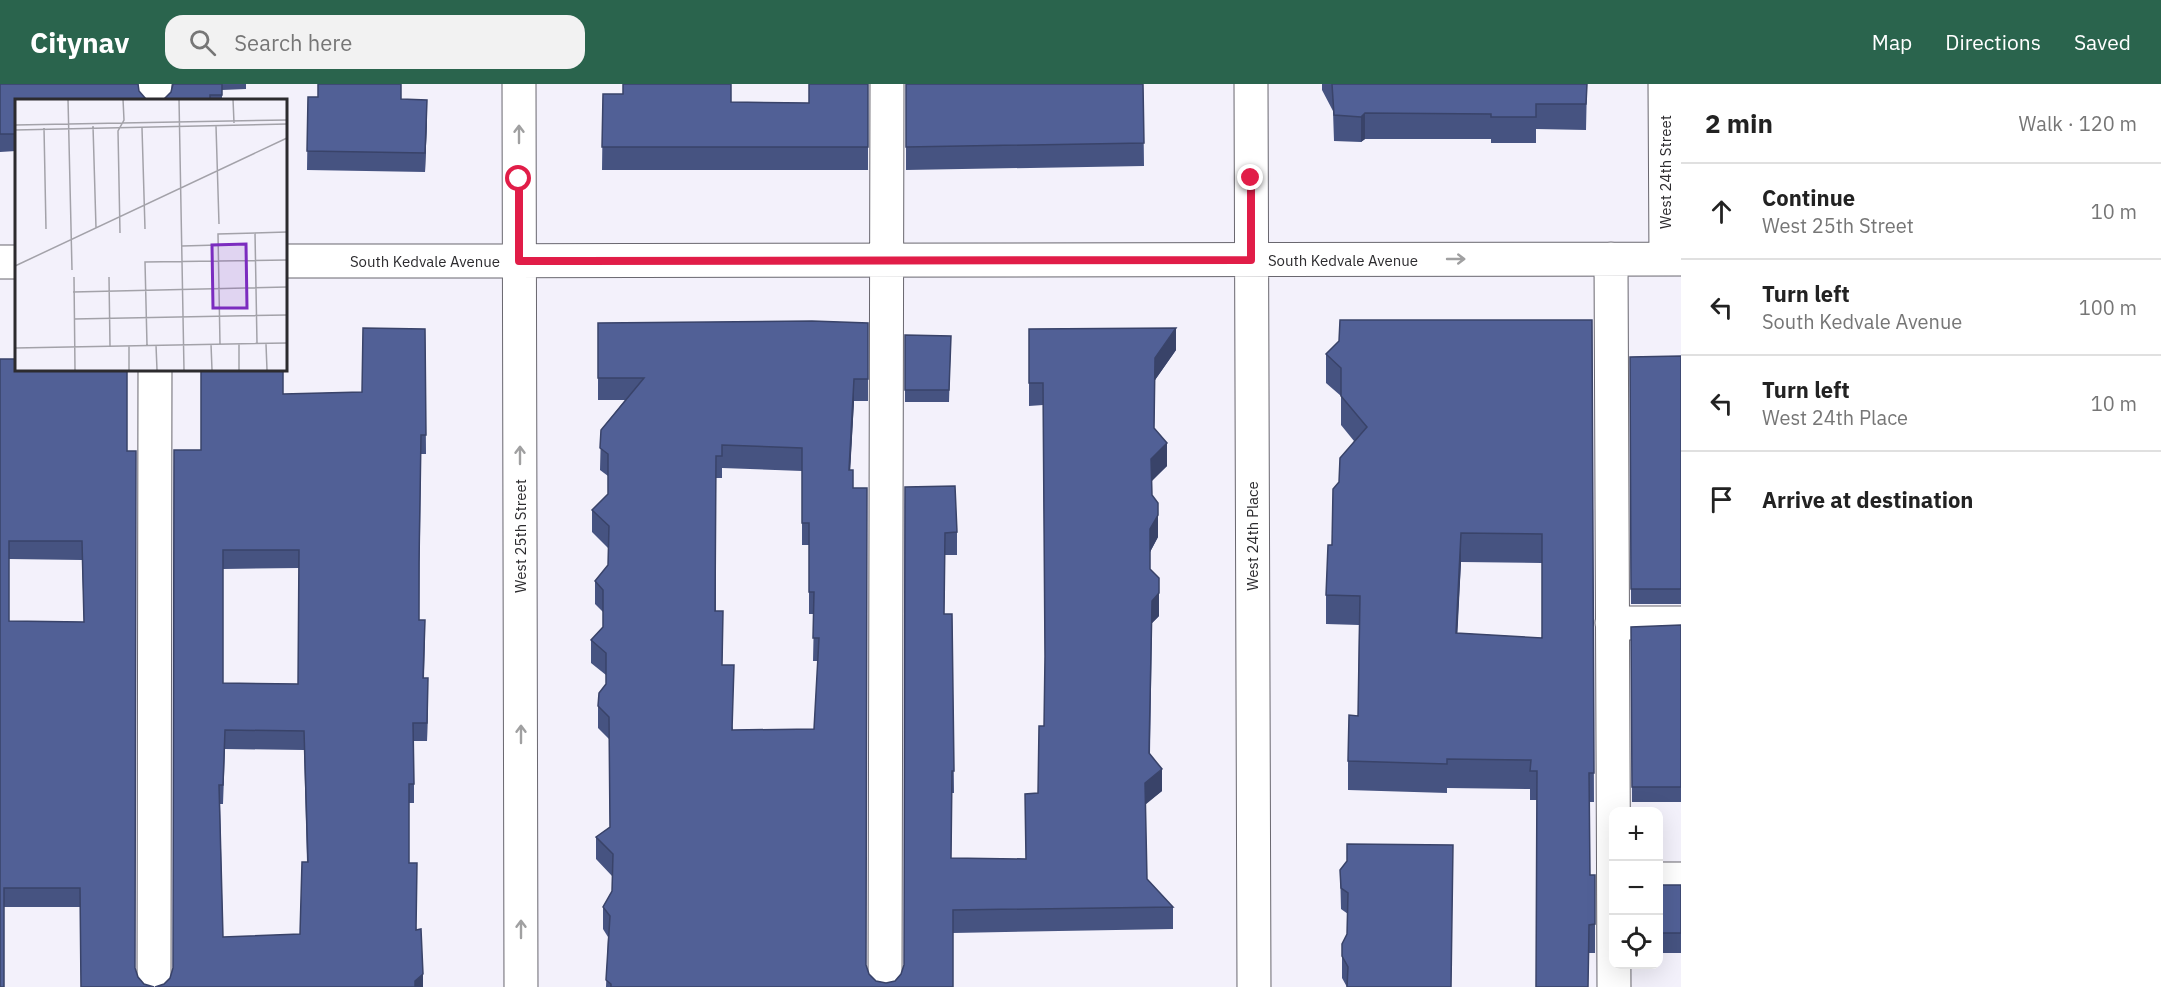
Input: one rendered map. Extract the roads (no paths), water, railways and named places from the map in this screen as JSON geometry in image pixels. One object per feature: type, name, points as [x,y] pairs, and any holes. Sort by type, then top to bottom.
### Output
[{"type":"street","name":"West 25th Street","points":[[519,84],[521,987]]},
{"type":"street","points":[[885,987],[887,84]]},
{"type":"street","name":"West 24th Place","points":[[1251,84],[1254,987]]},
{"type":"street","name":"West 24th Street","points":[[1665,84],[1673,259]]},
{"type":"street","points":[[1611,259],[1613,861]]},
{"type":"street","name":"South Kedvale Avenue","points":[[286,261],[1673,259]]},
{"type":"street","points":[[154,987],[155,370]]},
{"type":"street","points":[[1612,623],[1681,623]]},
{"type":"street","points":[[1663,879],[1681,879]]},
{"type":"street","points":[[1613,915],[1614,987]]}]
